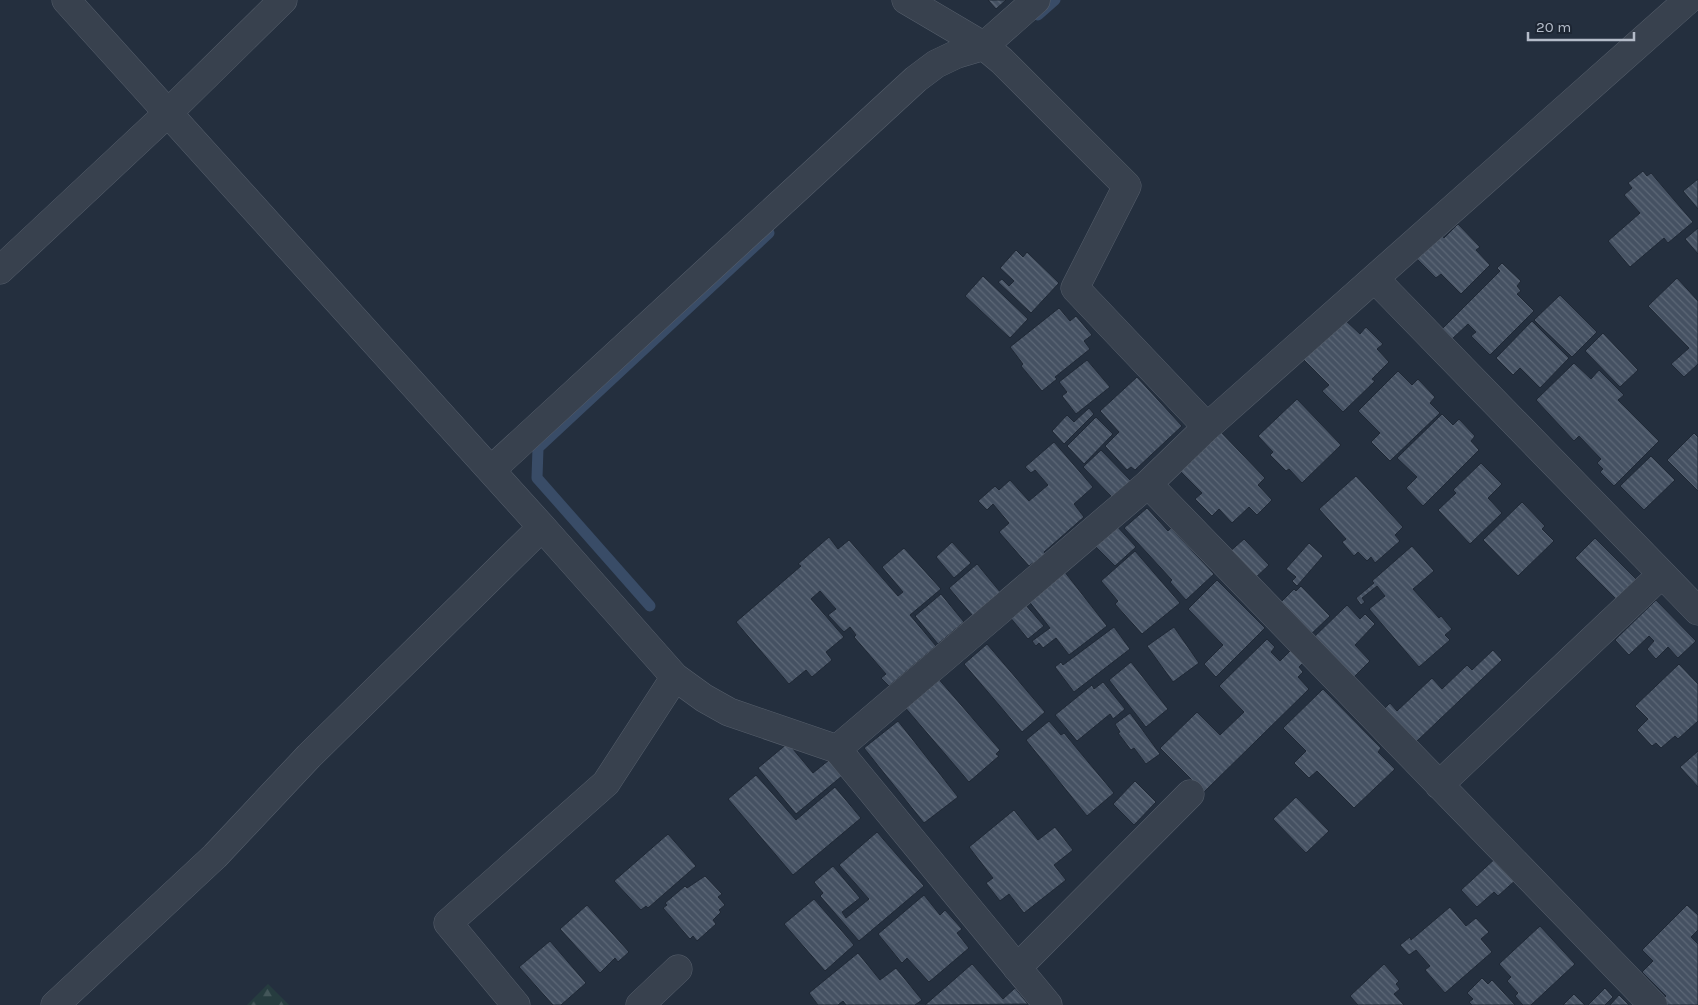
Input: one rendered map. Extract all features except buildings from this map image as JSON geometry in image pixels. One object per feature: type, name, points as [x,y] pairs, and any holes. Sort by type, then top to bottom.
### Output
[{"type":"street","points":[[66,0],[542,526],[675,677],[704,698],[729,712],[837,750],[1048,1005]]},
{"type":"street","points":[[0,270],[169,112],[283,0]]},
{"type":"street","points":[[906,0],[984,46],[1012,70],[1127,186],[1076,288],[1207,427]]},
{"type":"street","points":[[491,470],[916,79],[936,64],[956,54],[984,46],[1036,0]]},
{"type":"street","points":[[837,750],[1148,484],[1207,427],[1688,0]]},
{"type":"street","points":[[1375,279],[1698,611]]},
{"type":"street","points":[[1148,484],[1653,1005]]},
{"type":"street","points":[[55,1005],[215,856],[310,756],[542,526]]},
{"type":"street","points":[[1439,785],[1662,574]]},
{"type":"street","points":[[516,1005],[448,923],[606,783],[675,677]]},
{"type":"street","points":[[1017,968],[1190,794]]},
{"type":"street","points":[[640,1005],[678,969]]},
{"type":"green space","points":[[268,984],[289,1005],[247,1005]]},
{"type":"waterway","points":[[1038,15],[1055,0]]},
{"type":"waterway","points":[[650,606],[537,478],[538,448],[769,233]]}]
